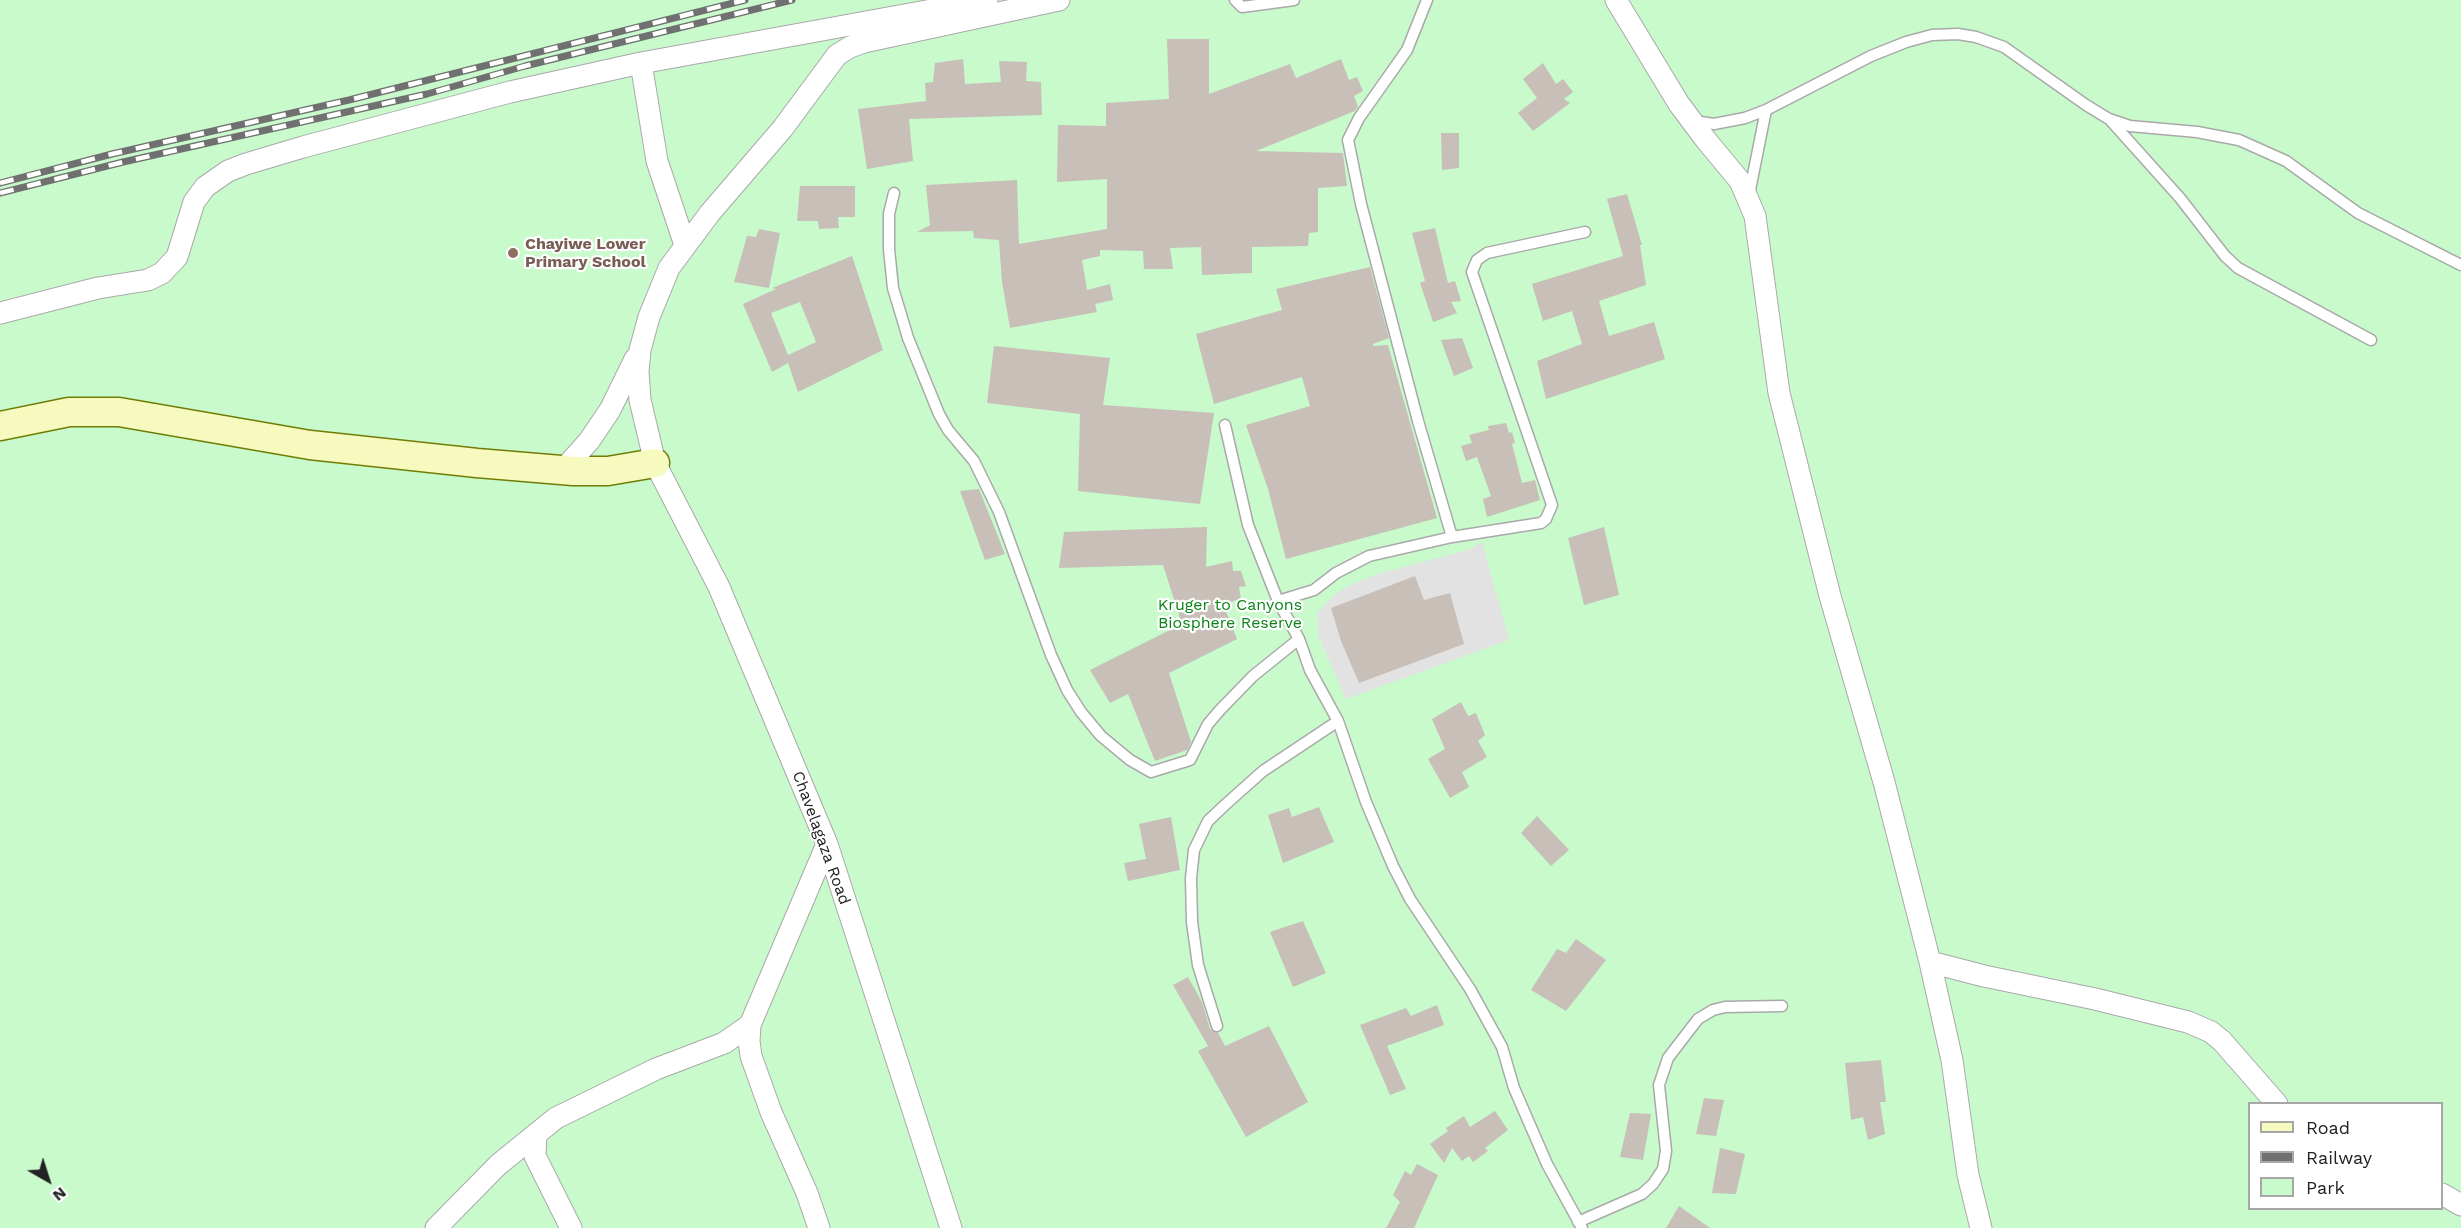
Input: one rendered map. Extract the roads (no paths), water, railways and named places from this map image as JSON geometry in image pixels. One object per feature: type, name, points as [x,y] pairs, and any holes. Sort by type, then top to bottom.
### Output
[{"type":"street","points":[[0,313],[98,288],[148,280],[162,273],[177,257],[194,202],[205,187],[228,171],[303,147],[499,95],[641,63],[987,0]]},
{"type":"street","points":[[563,470],[589,441],[610,410],[640,350],[660,286],[669,268],[685,245],[783,128],[837,55],[864,42],[1059,0]]},
{"type":"street","points":[[1616,0],[1691,120],[1740,181],[1749,197],[1755,216],[1779,393],[1830,596],[1884,782],[1930,962],[1952,1060],[1968,1175],[1980,1228]]},
{"type":"street","points":[[641,63],[657,161],[685,245]]},
{"type":"street","name":"Chavelagaza Road","points":[[640,350],[638,372],[640,400],[656,463],[719,587],[827,844],[951,1228]]},
{"type":"street","points":[[0,426],[69,412],[119,412],[310,446],[563,470],[608,471],[656,463]]},
{"type":"street","points":[[819,1228],[751,1056],[749,1041],[750,1025],[827,844]]},
{"type":"street","points":[[1930,962],[2188,1022],[2211,1032],[2222,1041],[2275,1102]]},
{"type":"street","points":[[436,1228],[498,1166],[556,1118],[656,1069],[724,1043],[750,1025]]},
{"type":"street","points":[[536,1135],[536,1156],[571,1228]]},
{"type":"street","points":[[2443,1195],[2461,1205]]},
{"type":"lane","points":[[1235,0],[1242,7],[1294,0]]},
{"type":"lane","points":[[1427,0],[1407,50],[1359,118],[1348,140],[1359,194],[1418,421],[1452,537]]},
{"type":"lane","points":[[1691,120],[1714,124],[1726,123],[1766,110],[1871,56],[1906,42],[1932,35],[1958,34],[1976,37],[2004,46],[2086,105],[2109,118],[2130,126],[2198,132],[2229,138],[2286,161],[2358,213],[2461,265]]},
{"type":"lane","points":[[1749,197],[1766,110]]},
{"type":"lane","points":[[2109,118],[2180,198],[2225,256],[2238,268],[2371,340]]},
{"type":"lane","points":[[894,193],[889,214],[889,249],[893,288],[908,338],[939,414],[948,430],[974,461],[999,512],[1051,655],[1067,690],[1081,712],[1101,736],[1130,760],[1151,772],[1190,760],[1208,724],[1220,710],[1253,676],[1299,639]]},
{"type":"lane","points":[[1278,601],[1314,590],[1336,573],[1369,556],[1452,537],[1541,523],[1550,514],[1552,505],[1472,272],[1477,260],[1487,253],[1586,232]]},
{"type":"lane","points":[[1225,424],[1248,525],[1278,601],[1299,639],[1310,670],[1338,721],[1366,802],[1393,866],[1410,899],[1470,989],[1502,1047],[1514,1088],[1547,1164],[1580,1225],[1642,1194],[1653,1184],[1663,1169],[1666,1151],[1659,1085],[1668,1058],[1698,1019],[1725,1006],[1782,1006]]},
{"type":"lane","points":[[1217,1026],[1198,965],[1192,922],[1191,878],[1194,850],[1208,821],[1226,804],[1263,771],[1338,721]]},
{"type":"railway","points":[[0,183],[112,154],[349,100],[745,0]]},
{"type":"railway","points":[[0,193],[123,162],[427,94],[525,66],[792,0]]},
{"type":"place","name":"Chayiwe Lower Primary School","points":[[513,253]]},
{"type":"park label","name":"Kruger to Canyons Biosphere Reserve","points":[[1230,614]]}]
